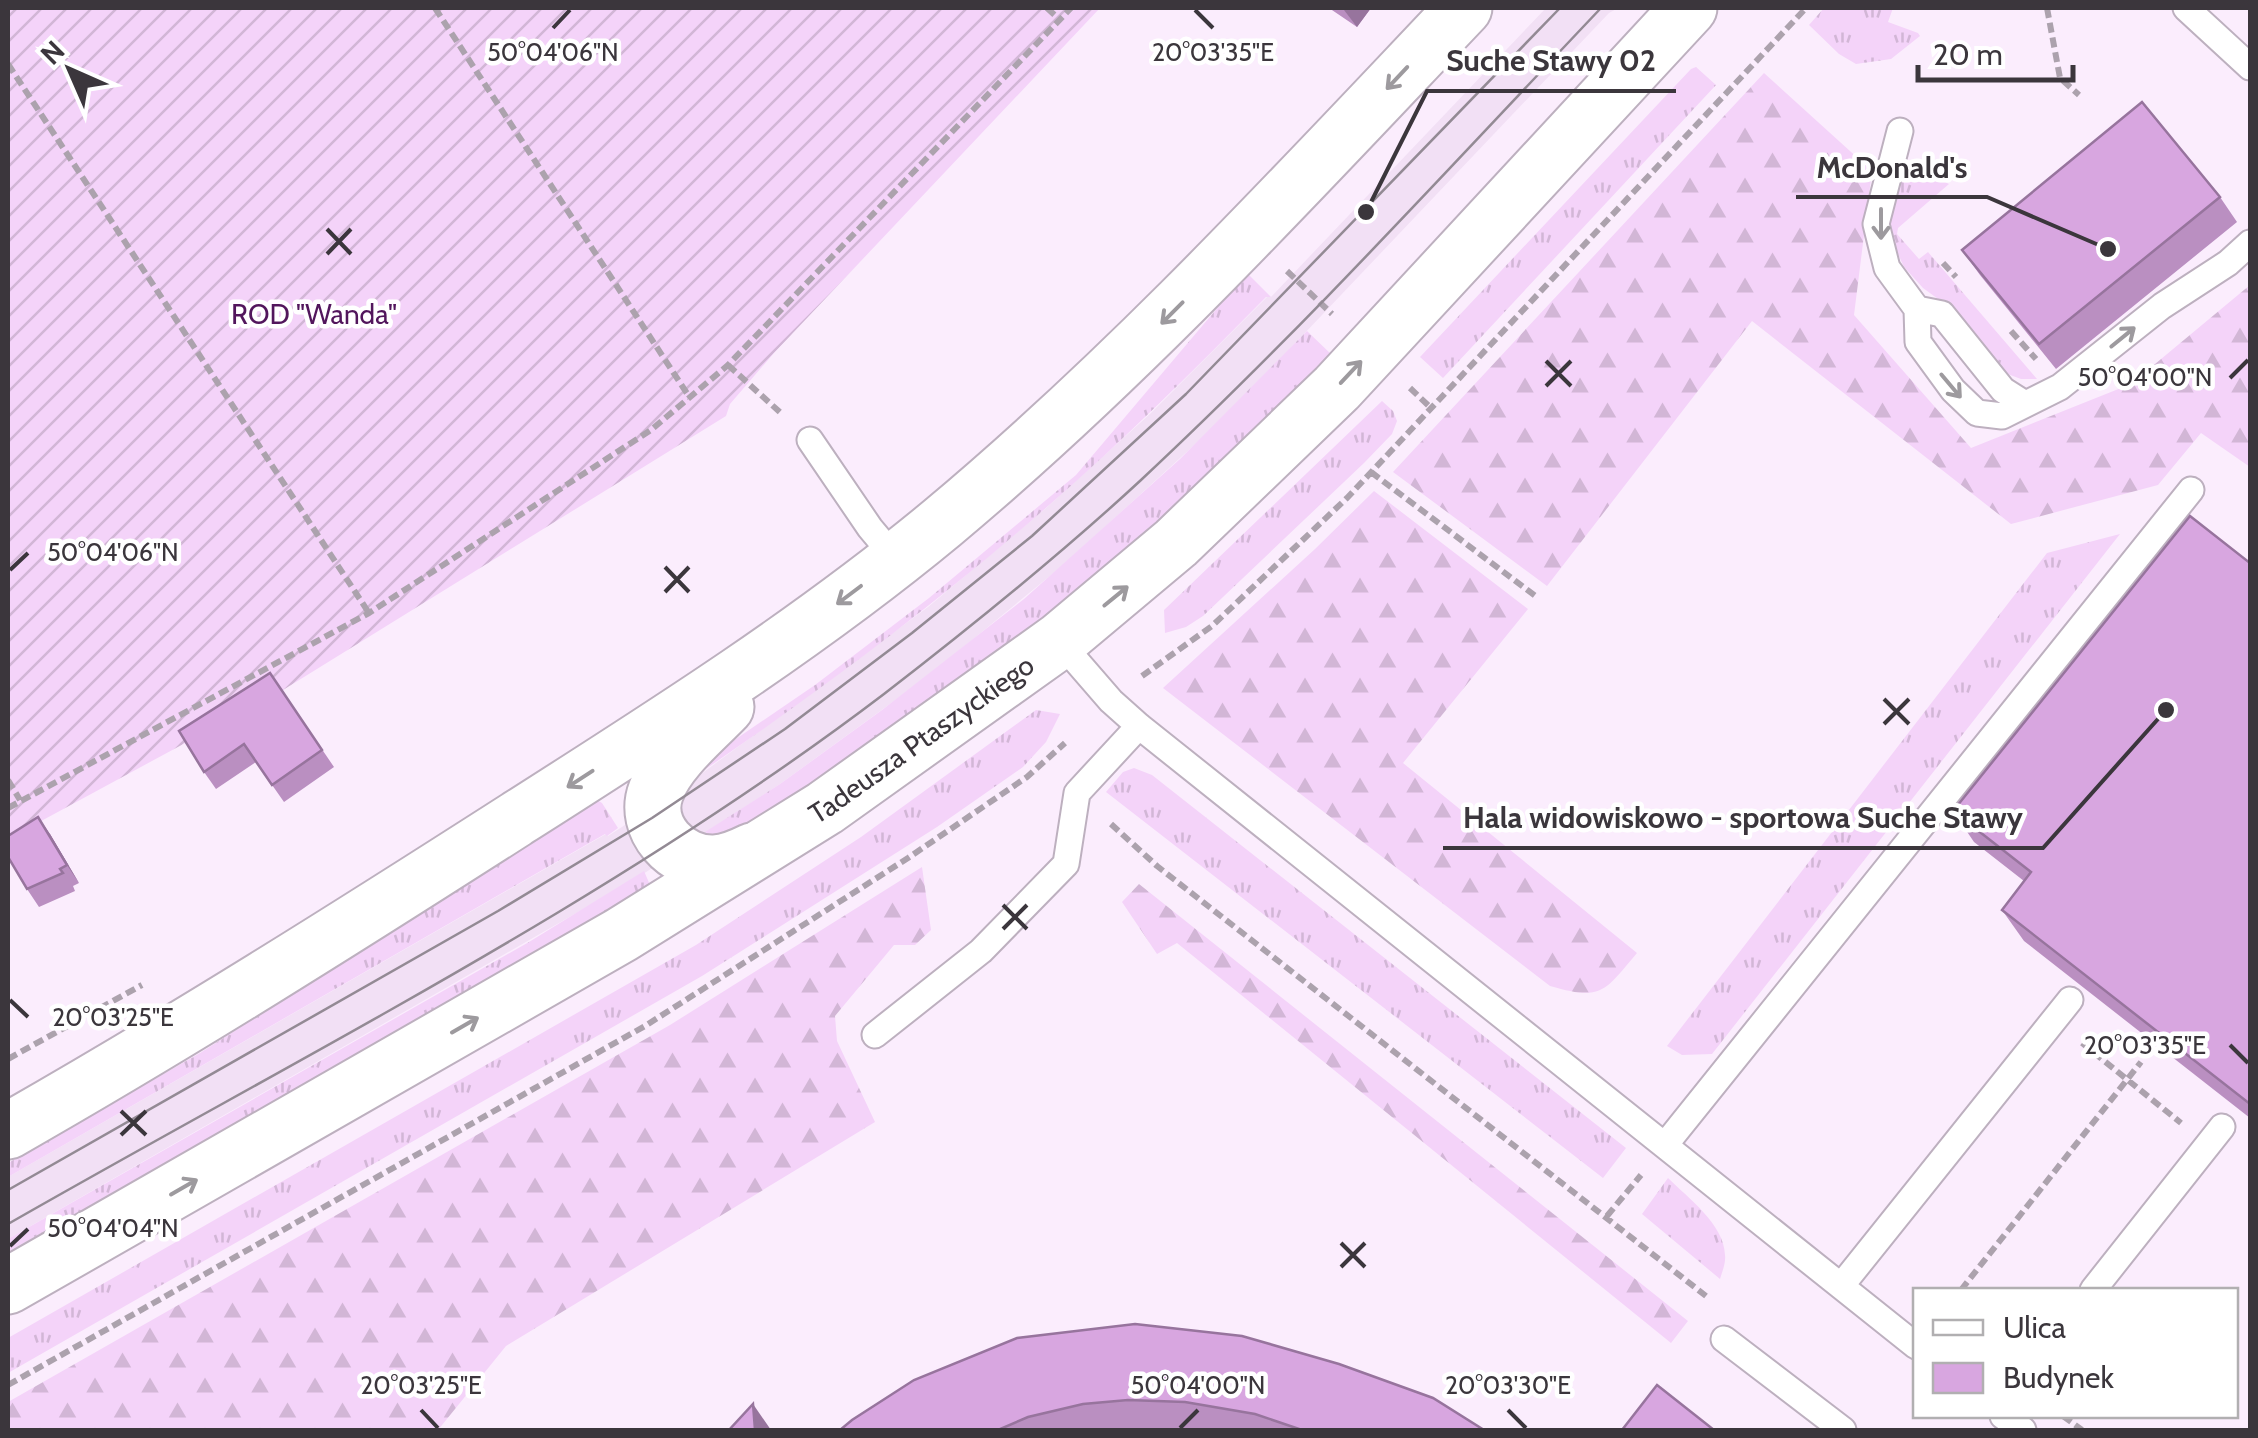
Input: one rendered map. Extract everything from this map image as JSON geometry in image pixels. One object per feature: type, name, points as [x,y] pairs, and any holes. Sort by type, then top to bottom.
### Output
[{"type":"main road","points":[[8,1131],[204,1017],[346,928],[790,640],[896,560],[1030,448],[1116,368],[1464,8]]},
{"type":"main road","name":"Tadeusza Ptaszyckiego","points":[[8,1286],[621,935],[896,759],[1059,641],[1176,544],[1302,422],[1689,8]]},
{"type":"main road","points":[[763,846],[726,861],[713,863],[690,858],[680,854],[660,832],[652,818],[652,805],[670,768],[790,640]]},
{"type":"lane","points":[[2186,8],[2250,67]]},
{"type":"lane","points":[[1900,131],[1876,224],[1887,268],[1917,309],[1918,342],[1953,390],[1977,413],[2002,416],[2060,387],[2250,243]]},
{"type":"lane","points":[[1917,309],[1942,314],[2002,390],[2025,404]]},
{"type":"lane","points":[[810,440],[896,560]]},
{"type":"lane","points":[[1665,1146],[2190,490]]},
{"type":"lane","points":[[1059,641],[1110,701],[1139,726],[1913,1344]]},
{"type":"lane","points":[[875,1035],[981,952],[1066,864],[1076,792],[1139,726]]},
{"type":"lane","points":[[1841,1286],[2062,1010]]},
{"type":"lane","points":[[2094,1288],[2215,1136]]},
{"type":"lane","points":[[1724,1339],[1843,1430]]},
{"type":"path","points":[[436,8],[690,398]]},
{"type":"path","points":[[1047,8],[1060,20]]},
{"type":"path","points":[[8,808],[369,613],[651,430],[728,365],[1072,8]]},
{"type":"path","points":[[1139,678],[1212,626],[1371,472],[1806,8]]},
{"type":"path","points":[[2047,8],[2060,78],[2078,94]]},
{"type":"path","points":[[8,64],[369,613]]},
{"type":"path","points":[[1290,274],[1327,310]]},
{"type":"path","points":[[728,365],[751,384]]},
{"type":"path","points":[[1371,472],[1538,598]]},
{"type":"path","points":[[8,1385],[645,1026],[832,909],[1047,760],[1072,736]]},
{"type":"path","points":[[1047,760],[1157,866],[1706,1296]]},
{"type":"path","points":[[8,780],[20,800]]},
{"type":"path","points":[[8,1059],[146,983]]},
{"type":"path","points":[[2062,1010],[2127,1080],[2215,1136]]},
{"type":"path","points":[[1963,1288],[2141,1062]]},
{"type":"path","points":[[1607,1216],[1665,1146]]},
{"type":"shaded area","points":[[1546,8],[1618,8],[1609,13],[1225,417],[1062,566],[927,677],[780,784],[634,880],[8,1239],[8,1177],[608,836],[682,788],[928,607],[1045,509],[1271,297]]},
{"type":"green space","name":"ROD \"Wanda\"","points":[[8,8],[1100,8],[774,353],[730,404],[726,416],[283,690],[8,839]]},
{"type":"green space","points":[[1824,8],[1893,8],[1888,22],[1920,36],[1891,59],[1856,64],[1839,54],[1809,25]]},
{"type":"green space","points":[[1696,67],[1716,85],[1443,378],[1420,357]]},
{"type":"green space","points":[[1764,73],[1872,171],[1854,315],[1971,448],[2131,384],[2250,285],[2250,467],[2201,433],[2158,485],[2011,524],[1752,321],[1547,586],[1393,472]]},
{"type":"green space","points":[[1904,161],[1949,184],[1898,228],[1897,234],[1919,259],[1928,252],[2037,379],[2005,373],[1960,315],[1923,288],[1904,267],[1893,243],[1890,222]]},
{"type":"green space","points":[[1247,273],[1271,297],[1266,297],[1075,482],[917,614],[691,779],[711,756],[815,685],[929,598],[1076,475]]},
{"type":"green space","points":[[1307,331],[1332,355],[1196,487],[1054,612],[787,801],[732,831],[714,837],[705,832],[780,784],[882,710],[1024,599],[1180,459]]},
{"type":"green space","points":[[1382,401],[1397,421],[1392,434],[1203,616],[1186,627],[1165,633],[1164,610]]},
{"type":"green space","points":[[1374,491],[1528,609],[1403,763],[1637,953],[1601,990],[1581,993],[1550,986],[1163,688]]},
{"type":"green space","points":[[2120,534],[1712,1054],[1682,1055],[1667,1046],[2047,553]]},
{"type":"green space","points":[[1036,710],[1060,714],[1046,742],[1023,767],[937,827],[702,976],[8,1373],[8,1338],[696,945],[861,837]]},
{"type":"green space","points":[[1134,768],[1152,775],[1626,1148],[1603,1178],[1106,792],[1123,772]]},
{"type":"green space","points":[[597,800],[618,828],[607,836],[8,1177],[8,1163],[200,1053]]},
{"type":"green space","points":[[922,867],[931,930],[915,945],[894,945],[835,1016],[837,1041],[875,1122],[506,1346],[438,1430],[8,1430],[8,1402],[670,1025]]},
{"type":"green space","points":[[644,871],[650,885],[583,926],[8,1252],[8,1239],[529,942]]},
{"type":"green space","points":[[1139,884],[1688,1321],[1671,1343],[1177,943],[1157,954],[1122,902]]},
{"type":"green space","points":[[1668,1178],[1704,1212],[1718,1233],[1725,1258],[1720,1279],[1642,1214]]},
{"type":"building","points":[[2142,102],[2220,197],[2039,344],[1962,250]]},
{"type":"building","points":[[2190,516],[2250,563],[2250,1104],[2002,910],[2031,872],[1953,811]]},
{"type":"building","points":[[270,673],[322,750],[272,785],[244,744],[204,772],[179,731]]},
{"type":"building","points":[[38,817],[67,865],[60,869],[63,873],[27,889],[8,857],[8,836]]},
{"type":"building","points":[[1135,1324],[1242,1336],[1339,1364],[1433,1398],[1484,1430],[1302,1430],[1255,1414],[1185,1402],[1128,1400],[1083,1404],[1028,1417],[998,1430],[840,1430],[914,1380],[1017,1338]]},
{"type":"building","points":[[1657,1385],[1714,1430],[1622,1430]]},
{"type":"building","points":[[753,1404],[755,1430],[729,1430]]},
{"type":"tram line","points":[[8,1190],[498,911],[652,818],[785,729],[912,633],[1032,536],[1186,394],[1560,8]]},
{"type":"tram line","points":[[8,1224],[565,908],[780,769],[884,694],[1047,563],[1201,423],[1375,247],[1601,8]]},
{"type":"place","name":"Suche Stawy 02","points":[[1366,212]]},
{"type":"place","name":"McDonald's","points":[[2108,249]]},
{"type":"place","name":"Hala widowiskowo - sportowa Suche Stawy","points":[[2166,710]]}]
